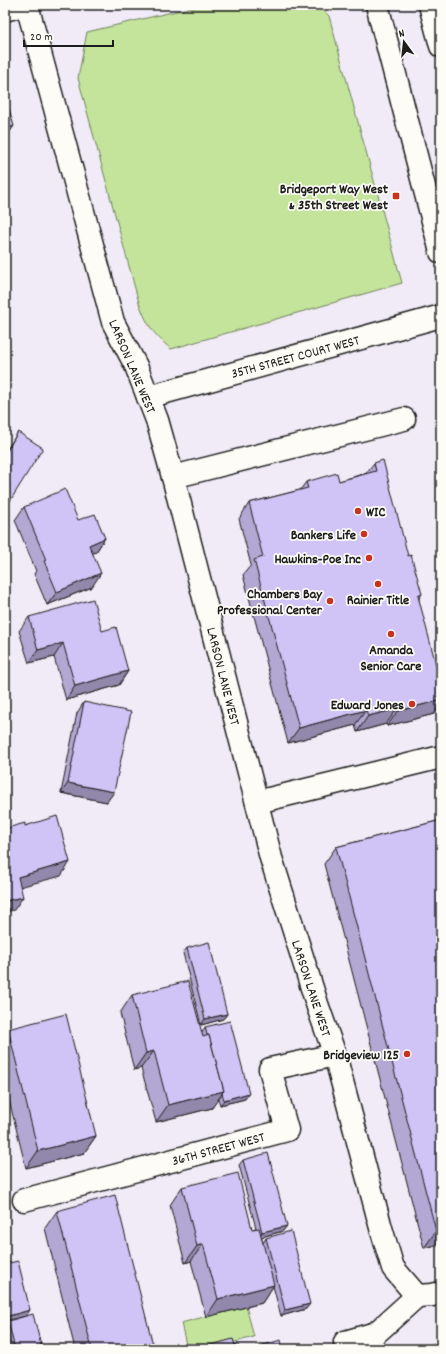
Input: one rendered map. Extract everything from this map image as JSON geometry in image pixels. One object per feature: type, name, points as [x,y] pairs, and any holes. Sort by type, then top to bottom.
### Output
[{"type":"street","points":[[5,10],[23,5]]},
{"type":"street","name":"LARSON LANE WEST","points":[[27,5],[113,322],[136,366],[148,397],[173,477],[271,858],[318,1008],[335,1055],[393,1268],[417,1296]]},
{"type":"street","points":[[377,5],[441,252]]},
{"type":"street","points":[[430,5],[441,46]]},
{"type":"street","name":"35TH STREET COURT WEST","points":[[148,397],[441,316]]},
{"type":"street","points":[[173,477],[404,419]]},
{"type":"street","points":[[257,802],[441,757]]},
{"type":"street","name":"36TH STREET WEST","points":[[24,1200],[287,1130],[270,1069],[335,1055]]},
{"type":"street","points":[[345,1342],[376,1333],[417,1296],[441,1293]]},
{"type":"green space","points":[[202,5],[318,5],[329,16],[402,283],[171,349],[151,329],[139,303],[78,78],[87,32]]},
{"type":"green space","points":[[246,1306],[254,1337],[208,1349],[187,1349],[181,1323]]},
{"type":"building","points":[[5,95],[14,126],[5,129]]},
{"type":"building","points":[[18,432],[43,448],[5,509],[5,450],[7,451]]},
{"type":"building","name":"Chambers Bay Professional Center","points":[[383,460],[408,556],[411,555],[422,594],[418,596],[441,684],[441,700],[398,711],[397,709],[368,716],[366,710],[299,728],[254,560],[263,557],[249,503],[308,488],[306,482],[337,473],[339,481],[376,471],[374,463]]},
{"type":"building","points":[[65,489],[78,520],[95,514],[105,538],[89,545],[101,573],[57,592],[44,561],[46,560],[24,507]]},
{"type":"building","points":[[93,599],[102,631],[116,627],[128,671],[75,686],[63,643],[38,650],[29,617]]},
{"type":"building","points":[[84,702],[131,712],[114,792],[68,783]]},
{"type":"building","points":[[57,816],[70,862],[18,877],[23,897],[5,901],[5,827],[7,828],[25,823],[25,826]]},
{"type":"building","name":"Bridgeview 125","points":[[441,820],[441,1230],[436,1231],[336,847]]},
{"type":"building","points":[[209,942],[227,1014],[205,1019],[187,948]]},
{"type":"building","points":[[188,981],[203,1037],[209,1035],[224,1091],[168,1105],[154,1051],[146,1053],[132,995]]},
{"type":"building","points":[[66,1014],[96,1136],[38,1151],[8,1029]]},
{"type":"building","points":[[230,1021],[249,1093],[224,1100],[222,1093],[224,1091],[209,1035],[207,1035],[205,1027]]},
{"type":"building","points":[[268,1153],[287,1226],[262,1232],[243,1160]]},
{"type":"building","points":[[238,1173],[252,1229],[259,1228],[274,1285],[218,1299],[203,1244],[197,1246],[182,1187]]},
{"type":"building","points":[[115,1195],[153,1345],[139,1349],[92,1349],[57,1211]]},
{"type":"building","points":[[291,1231],[310,1304],[285,1310],[266,1238]]},
{"type":"building","points":[[18,1261],[30,1310],[5,1317],[5,1264]]},
{"type":"building","points":[[33,1314],[42,1349],[15,1349],[8,1321]]},
{"type":"building","points":[[233,1339],[235,1345],[238,1344],[239,1349],[196,1349]]},
{"type":"building","points":[[281,1340],[283,1349],[249,1349]]},
{"type":"building","points":[[436,1343],[438,1349],[415,1349]]},
{"type":"place","name":"Bridgeport Way West & 35th Street West","points":[[396,196]]},
{"type":"place","name":"WIC","points":[[358,511]]},
{"type":"place","name":"Bankers Life","points":[[364,534]]},
{"type":"place","name":"Hawkins-Poe Inc","points":[[369,558]]},
{"type":"place","name":"Rainier Title","points":[[378,584]]},
{"type":"place","name":"Chambers Bay Professional Center","points":[[330,601]]},
{"type":"place","name":"Amanda Senior Care","points":[[391,634]]},
{"type":"place","name":"Edward Jones","points":[[412,704]]},
{"type":"place","name":"Bridgeview 125","points":[[407,1054]]}]
